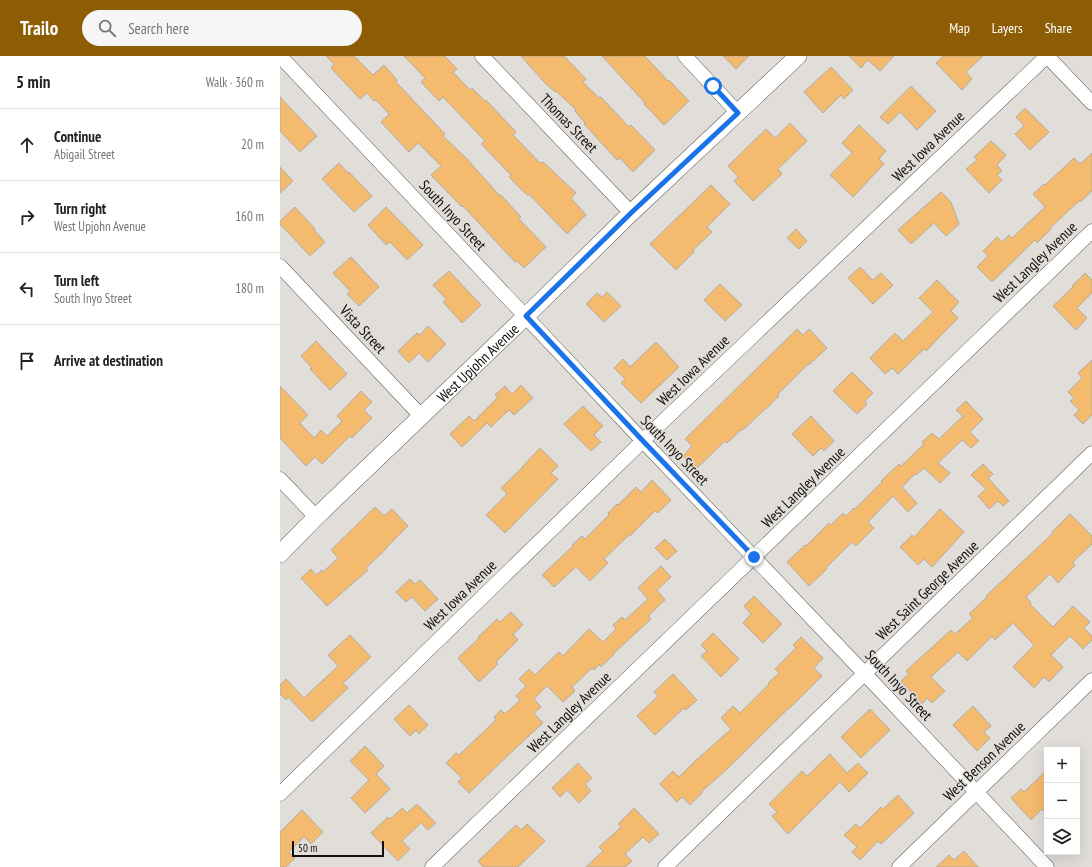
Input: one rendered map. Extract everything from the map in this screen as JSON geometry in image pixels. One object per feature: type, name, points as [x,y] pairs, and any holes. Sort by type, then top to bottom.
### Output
[{"type":"street","name":"South Inyo Street","points":[[280,56],[1047,867]]},
{"type":"street","name":"Thomas Street","points":[[482,56],[631,213]]},
{"type":"street","points":[[685,56],[738,113]]},
{"type":"street","name":"West Upjohn Avenue","points":[[280,554],[316,517],[631,213],[798,56]]},
{"type":"street","points":[[1047,56],[1092,103]]},
{"type":"street","name":"West Iowa Avenue","points":[[280,794],[643,441],[1047,56]]},
{"type":"street","name":"West Langley Avenue","points":[[432,867],[1092,231]]},
{"type":"street","name":"Vista Street","points":[[280,266],[421,416]]},
{"type":"street","name":"West Saint George Avenue","points":[[665,867],[1092,454]]},
{"type":"street","points":[[280,479],[316,517]]},
{"type":"street","name":"West Benson Avenue","points":[[899,867],[1092,680]]},
{"type":"building","points":[[326,56],[354,56],[373,75],[384,65],[397,80],[396,82],[445,134],[443,136],[467,159],[500,196],[501,195],[521,217],[519,219],[546,247],[524,268],[517,261],[515,262],[463,206],[462,207],[431,175],[441,166],[418,143],[409,152],[381,122],[389,114],[367,93],[360,99],[331,68],[334,64]]},
{"type":"building","points":[[404,56],[445,56],[457,69],[453,72],[470,90],[472,88],[485,101],[486,100],[516,132],[513,135],[540,163],[543,162],[576,193],[571,198],[586,215],[567,234],[529,194],[527,195],[509,177],[511,175],[481,144],[485,141],[443,97],[439,101],[421,82],[425,78]]},
{"type":"building","points":[[521,56],[564,56],[586,79],[583,82],[599,98],[601,97],[629,127],[631,125],[655,150],[633,172],[620,158],[617,160],[584,124],[585,123],[575,111],[576,110],[544,82]]},
{"type":"building","points":[[602,56],[645,56],[689,101],[664,125]]},
{"type":"building","points":[[723,56],[749,56],[736,69]]},
{"type":"building","points":[[849,56],[894,56],[880,71],[868,60],[861,68]]},
{"type":"building","points":[[943,56],[983,56],[966,72],[972,79],[962,90],[936,63]]},
{"type":"building","points":[[831,67],[853,90],[844,99],[841,95],[823,113],[804,92]]},
{"type":"building","points":[[911,86],[936,111],[917,130],[900,112],[888,124],[880,117]]},
{"type":"building","points":[[280,97],[317,136],[300,152],[280,131]]},
{"type":"building","points":[[1025,108],[1049,132],[1030,150],[1015,134],[1024,126],[1016,117]]},
{"type":"building","points":[[790,123],[807,141],[778,169],[782,174],[753,201],[734,181],[738,177],[728,166],[766,129],[775,138]]},
{"type":"building","points":[[859,125],[886,151],[879,159],[884,164],[853,197],[830,175],[852,153],[842,143]]},
{"type":"building","points":[[991,141],[1006,155],[997,165],[1002,171],[997,175],[1002,180],[989,193],[966,169],[977,160],[974,157]]},
{"type":"building","points":[[1092,153],[1092,191],[1050,228],[1051,229],[1037,243],[1035,240],[992,282],[977,267],[988,256],[983,251],[997,237],[1002,242],[1009,235],[1012,238],[1045,207],[1033,194],[1074,158],[1080,164]]},
{"type":"building","points":[[339,163],[372,196],[354,212],[322,179]]},
{"type":"building","points":[[280,167],[293,181],[280,193]]},
{"type":"building","points":[[711,185],[730,204],[707,227],[712,232],[693,250],[694,252],[676,270],[650,244]]},
{"type":"building","points":[[941,192],[951,202],[959,224],[946,236],[934,223],[911,244],[898,230]]},
{"type":"building","points":[[295,207],[325,242],[310,256],[280,224],[280,221]]},
{"type":"building","points":[[386,207],[423,245],[407,260],[390,242],[386,245],[368,225]]},
{"type":"building","points":[[796,229],[807,241],[799,249],[787,238]]},
{"type":"building","points":[[351,257],[379,287],[359,306],[347,294],[350,291],[333,273]]},
{"type":"building","points":[[860,267],[873,280],[881,273],[893,285],[873,304],[848,278]]},
{"type":"building","points":[[449,271],[481,305],[462,323],[443,302],[446,299],[433,285]]},
{"type":"building","points":[[1085,273],[1092,280],[1092,293],[1077,308],[1087,318],[1076,330],[1053,306]]},
{"type":"building","points":[[937,280],[959,302],[951,311],[958,318],[926,351],[924,349],[898,374],[892,368],[885,374],[870,358],[895,333],[903,341],[933,312],[919,298]]},
{"type":"building","points":[[720,284],[742,305],[725,321],[704,300]]},
{"type":"building","points":[[607,292],[621,306],[604,322],[586,304],[597,293],[602,297]]},
{"type":"building","points":[[428,326],[446,344],[428,362],[419,353],[409,363],[398,351],[417,333],[420,335]]},
{"type":"building","points":[[797,329],[803,335],[809,329],[827,348],[809,365],[808,364],[778,394],[779,396],[766,409],[727,443],[725,441],[696,469],[683,456],[692,446],[685,439]]},
{"type":"building","points":[[316,341],[347,374],[330,390],[310,369],[312,368],[301,356]]},
{"type":"building","points":[[656,342],[679,367],[641,403],[621,383],[625,379],[614,368],[623,359],[630,367]]},
{"type":"building","points":[[1092,360],[1092,415],[1083,424],[1074,415],[1079,410],[1070,401],[1074,398],[1068,392],[1082,378],[1078,373]]},
{"type":"building","points":[[852,372],[873,393],[865,401],[867,404],[857,414],[833,391]]},
{"type":"building","points":[[521,385],[533,398],[514,415],[509,410],[491,427],[487,423],[462,447],[450,434],[469,416],[474,421],[498,397],[495,395],[505,386],[512,394]]},
{"type":"building","points":[[280,386],[308,415],[300,423],[314,438],[321,430],[327,436],[342,421],[337,416],[361,391],[372,402],[364,410],[372,418],[352,438],[350,436],[322,464],[315,457],[306,466],[280,438]]},
{"type":"building","points":[[966,401],[983,419],[970,432],[979,441],[971,448],[962,440],[938,463],[950,473],[940,483],[924,468],[916,475],[915,474],[902,487],[917,503],[908,512],[893,496],[868,522],[874,528],[856,546],[852,542],[809,586],[787,562],[805,545],[806,546],[829,523],[831,525],[843,513],[846,516],[854,508],[855,509],[899,464],[901,466],[924,444],[922,442],[932,433],[939,439],[963,416],[956,410]]},
{"type":"building","points":[[583,406],[603,426],[594,435],[601,442],[591,451],[564,424]]},
{"type":"building","points":[[811,416],[834,441],[824,451],[821,448],[813,456],[792,434]]},
{"type":"building","points":[[540,448],[558,466],[551,473],[558,479],[505,533],[486,515],[507,494],[501,488]]},
{"type":"building","points":[[983,464],[993,474],[988,478],[1009,501],[1003,506],[998,501],[989,509],[978,496],[986,489],[971,475]]},
{"type":"building","points":[[652,480],[671,500],[658,513],[655,511],[604,559],[608,563],[590,581],[576,567],[554,587],[542,575],[582,536],[585,539],[609,515],[608,513],[636,487],[641,492]]},
{"type":"building","points":[[375,507],[384,516],[392,509],[408,526],[366,568],[368,570],[327,606],[301,578],[311,569],[316,575],[322,570],[323,572],[338,558],[331,550]]},
{"type":"building","points":[[940,509],[964,532],[932,567],[924,559],[918,565],[900,547],[912,535],[914,537]]},
{"type":"building","points":[[1070,514],[1092,536],[1092,544],[1073,562],[1075,565],[1058,583],[1050,574],[1026,597],[1031,603],[1030,604],[1053,627],[1073,606],[1090,622],[1084,628],[1092,636],[1092,640],[1083,649],[1070,636],[1051,655],[1063,667],[1049,682],[1044,677],[1034,688],[1013,667],[1034,645],[1013,623],[995,640],[992,636],[967,661],[958,652],[931,677],[945,691],[932,703],[927,698],[922,704],[901,681],[909,674],[906,671],[951,630],[955,634],[973,618],[969,614],[1053,533],[1052,532]]},
{"type":"building","points":[[665,539],[677,551],[667,560],[655,548]]},
{"type":"building","points":[[661,566],[671,577],[657,590],[665,600],[648,616],[651,619],[601,667],[599,664],[594,670],[592,668],[572,687],[575,691],[563,702],[547,686],[534,699],[541,707],[534,713],[543,723],[469,793],[458,782],[462,778],[446,763],[456,753],[459,755],[496,720],[494,717],[501,710],[505,714],[520,700],[516,696],[526,686],[519,679],[529,669],[535,675],[559,652],[563,656],[589,629],[603,642],[616,629],[613,625],[622,617],[625,620],[648,599],[638,588]]},
{"type":"building","points":[[410,579],[415,584],[420,580],[438,599],[425,611],[412,597],[406,602],[396,592]]},
{"type":"building","points":[[754,596],[782,624],[763,643],[743,623],[751,614],[744,606]]},
{"type":"building","points":[[511,612],[523,625],[513,634],[518,640],[496,662],[498,664],[479,682],[458,658],[497,619],[500,622]]},
{"type":"building","points":[[713,633],[739,659],[721,677],[701,656],[707,651],[701,645]]},
{"type":"building","points":[[350,635],[371,657],[343,683],[348,688],[312,722],[288,697],[286,700],[280,694],[280,685],[286,679],[304,698],[338,666],[328,655]]},
{"type":"building","points":[[801,637],[823,658],[814,668],[822,676],[727,769],[701,792],[702,793],[690,805],[682,797],[677,802],[660,784],[673,771],[679,777],[731,729],[721,718],[733,706],[740,713],[769,684],[768,683],[779,673],[775,669],[796,648],[793,645]]},
{"type":"building","points":[[673,674],[697,700],[686,710],[684,708],[655,735],[637,716],[658,696],[654,692]]},
{"type":"building","points":[[409,705],[428,725],[419,734],[416,730],[410,736],[394,719]]},
{"type":"building","points":[[973,706],[991,726],[984,732],[990,738],[977,751],[953,725]]},
{"type":"building","points":[[870,709],[890,730],[861,758],[841,737]]},
{"type":"building","points":[[365,746],[384,766],[376,774],[390,789],[365,813],[351,798],[369,780],[350,761]]},
{"type":"building","points":[[830,754],[847,773],[858,763],[868,773],[849,792],[840,782],[788,834],[772,816],[777,812],[769,804],[802,771],[807,776]]},
{"type":"building","points":[[578,763],[592,778],[585,784],[591,791],[579,803],[567,790],[560,797],[552,788]]},
{"type":"building","points":[[1044,773],[1044,811],[1042,809],[1031,820],[1011,798],[1021,789],[1024,792]]},
{"type":"building","points":[[898,795],[914,813],[881,844],[878,841],[860,860],[852,852],[857,847],[844,835],[856,824],[860,828],[881,807],[883,809]]},
{"type":"building","points":[[417,804],[436,823],[428,830],[421,823],[402,841],[410,849],[398,861],[371,833],[388,817],[390,819],[402,808],[407,813]]},
{"type":"building","points":[[634,808],[659,834],[649,843],[643,837],[625,854],[632,861],[625,867],[586,867],[603,851],[599,847],[621,827],[618,824]]},
{"type":"building","points":[[302,810],[323,832],[311,844],[304,837],[289,852],[295,858],[286,867],[280,867],[280,832]]},
{"type":"building","points":[[527,824],[545,841],[518,867],[483,867],[478,861],[516,825],[521,830]]},
{"type":"building","points":[[964,851],[978,867],[936,867],[949,855],[954,860]]},
{"type":"route","points":[[713,86],[738,113],[631,213],[526,316],[754,557]]}]
